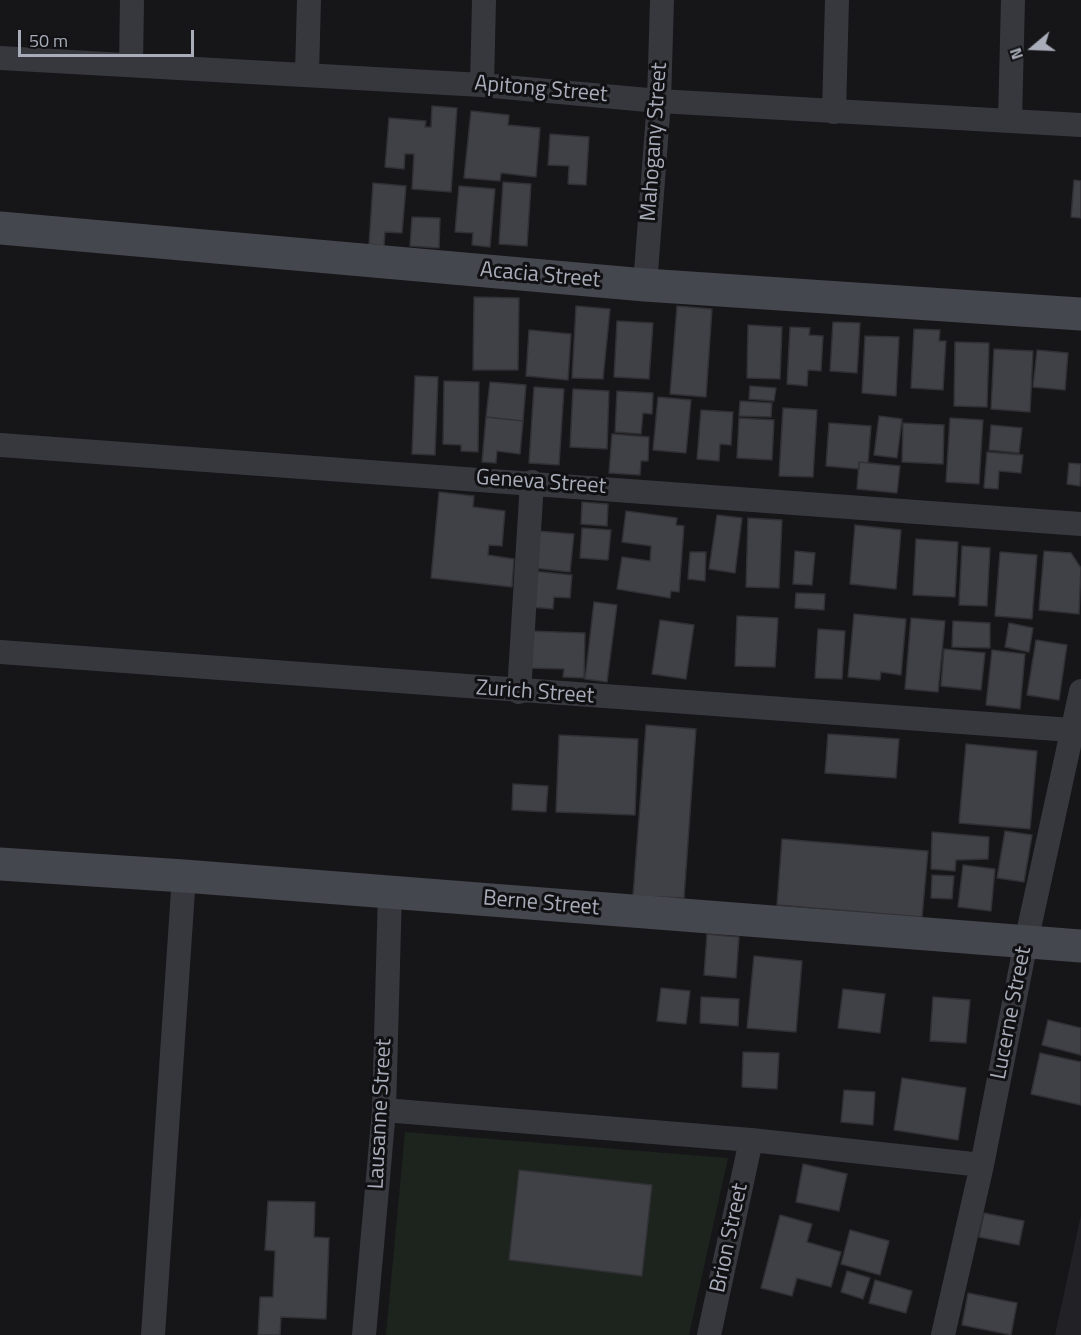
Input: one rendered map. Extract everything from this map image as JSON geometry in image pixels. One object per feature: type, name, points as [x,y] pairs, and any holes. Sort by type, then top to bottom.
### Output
[{"type":"street","points":[[131,64],[132,0]]},
{"type":"street","points":[[307,74],[309,0]]},
{"type":"street","points":[[482,84],[484,0]]},
{"type":"street","name":"Mahogany Street","points":[[645,285],[659,101],[662,0]]},
{"type":"street","points":[[834,112],[837,0]]},
{"type":"street","points":[[1010,120],[1013,0]]},
{"type":"street","name":"Apitong Street","points":[[0,58],[482,84],[659,101],[1081,125]]},
{"type":"street","name":"Acacia Street","points":[[0,228],[645,285],[1081,314]]},
{"type":"street","name":"Geneva Street","points":[[0,445],[532,482],[1081,524]]},
{"type":"street","points":[[519,692],[532,482]]},
{"type":"street","name":"Zurich Street","points":[[0,652],[519,692],[1071,730]]},
{"type":"street","name":"Lucerne Street","points":[[943,1335],[982,1165],[1026,942],[1081,691]]},
{"type":"street","name":"Berne Street","points":[[0,864],[184,876],[1081,946]]},
{"type":"street","points":[[153,1335],[184,876]]},
{"type":"street","name":"Lausanne Street","points":[[364,1335],[384,1110],[390,892]]},
{"type":"street","points":[[384,1110],[751,1140],[982,1165]]},
{"type":"street","name":"Brion Street","points":[[709,1335],[751,1140]]},
{"type":"shaded area","points":[[405,1132],[728,1158],[689,1335],[386,1335]]},
{"type":"shaded area","points":[[1081,1215],[1081,1335],[1055,1335]]},
{"type":"building","points":[[432,106],[457,108],[451,192],[412,189],[414,154],[405,154],[404,169],[385,167],[389,118],[426,121],[425,127],[431,127]]},
{"type":"building","points":[[471,111],[509,115],[508,125],[540,128],[536,177],[501,173],[500,181],[464,178]]},
{"type":"building","points":[[550,134],[589,137],[586,185],[568,184],[569,166],[548,165]]},
{"type":"building","points":[[1074,180],[1081,181],[1081,218],[1071,217]]},
{"type":"building","points":[[503,182],[531,184],[527,246],[499,244]]},
{"type":"building","points":[[373,183],[406,186],[402,233],[385,232],[384,246],[369,244]]},
{"type":"building","points":[[459,186],[495,189],[490,247],[472,245],[473,233],[455,232]]},
{"type":"building","points":[[412,217],[440,218],[439,248],[410,246]]},
{"type":"building","points":[[474,297],[519,298],[518,370],[473,370]]},
{"type":"building","points":[[576,306],[610,309],[603,379],[572,378]]},
{"type":"building","points":[[677,306],[712,309],[706,397],[670,394]]},
{"type":"building","points":[[617,321],[653,323],[649,379],[614,377]]},
{"type":"building","points":[[833,322],[860,323],[857,373],[830,371]]},
{"type":"building","points":[[748,325],[782,327],[780,379],[747,378]]},
{"type":"building","points":[[790,327],[810,328],[809,335],[823,336],[821,371],[808,370],[807,386],[787,384]]},
{"type":"building","points":[[914,329],[940,330],[939,341],[946,341],[943,390],[911,388]]},
{"type":"building","points":[[529,330],[571,334],[568,380],[526,376]]},
{"type":"building","points":[[865,336],[899,337],[896,396],[862,393]]},
{"type":"building","points":[[955,342],[989,343],[987,407],[954,406]]},
{"type":"building","points":[[994,349],[1033,351],[1030,412],[991,409]]},
{"type":"building","points":[[1037,350],[1068,353],[1065,390],[1033,387]]},
{"type":"building","points":[[415,376],[438,377],[435,455],[412,454]]},
{"type":"building","points":[[444,381],[479,382],[478,452],[461,451],[461,445],[443,444]]},
{"type":"building","points":[[490,382],[526,385],[523,421],[486,417]]},
{"type":"building","points":[[750,386],[776,388],[774,401],[749,399]]},
{"type":"building","points":[[534,387],[564,389],[559,465],[529,463]]},
{"type":"building","points":[[573,389],[609,391],[607,449],[570,447]]},
{"type":"building","points":[[617,391],[653,393],[652,414],[643,413],[641,434],[615,432]]},
{"type":"building","points":[[658,397],[691,400],[686,453],[653,450]]},
{"type":"building","points":[[740,401],[772,403],[771,417],[739,416]]},
{"type":"building","points":[[783,408],[817,410],[813,477],[779,476]]},
{"type":"building","points":[[701,410],[733,412],[731,445],[720,444],[719,461],[697,459]]},
{"type":"building","points":[[879,416],[902,419],[897,458],[874,455]]},
{"type":"building","points":[[486,417],[523,421],[520,454],[497,451],[496,463],[482,462]]},
{"type":"building","points":[[739,418],[774,420],[772,460],[737,458]]},
{"type":"building","points":[[950,418],[983,420],[979,484],[946,482]]},
{"type":"building","points":[[829,423],[871,426],[868,463],[859,462],[859,469],[826,466]]},
{"type":"building","points":[[903,423],[944,425],[943,464],[902,462]]},
{"type":"building","points":[[991,425],[1022,428],[1019,453],[989,450]]},
{"type":"building","points":[[612,434],[649,437],[648,461],[641,461],[640,475],[609,473]]},
{"type":"building","points":[[987,452],[1023,455],[1021,473],[999,471],[998,489],[984,488]]},
{"type":"building","points":[[859,462],[900,466],[897,493],[857,489]]},
{"type":"building","points":[[1069,463],[1081,464],[1080,486],[1067,484]]},
{"type":"building","points":[[439,492],[474,496],[473,507],[505,511],[502,546],[489,545],[488,555],[514,559],[512,587],[431,578]]},
{"type":"building","points":[[582,502],[608,504],[607,526],[581,524]]},
{"type":"building","points":[[626,511],[677,518],[676,525],[684,526],[679,592],[671,591],[670,598],[617,589],[622,557],[650,561],[651,546],[622,542]]},
{"type":"building","points":[[717,515],[742,518],[735,573],[709,569]]},
{"type":"building","points":[[748,518],[782,520],[779,588],[746,587]]},
{"type":"building","points":[[855,525],[901,530],[896,589],[850,584]]},
{"type":"building","points":[[582,528],[611,530],[608,560],[580,558]]},
{"type":"building","points":[[538,531],[574,534],[570,572],[534,568]]},
{"type":"building","points":[[916,539],[958,542],[955,597],[913,595]]},
{"type":"building","points":[[962,546],[990,548],[987,606],[959,605]]},
{"type":"building","points":[[795,551],[815,553],[812,585],[793,584]]},
{"type":"building","points":[[1044,551],[1071,553],[1081,568],[1079,614],[1039,610]]},
{"type":"building","points":[[690,552],[706,552],[705,581],[688,579]]},
{"type":"building","points":[[1000,552],[1037,555],[1032,619],[995,616]]},
{"type":"building","points":[[533,571],[572,575],[570,598],[554,597],[553,609],[530,607]]},
{"type":"building","points":[[796,593],[825,594],[824,610],[795,608]]},
{"type":"building","points":[[594,602],[617,605],[607,682],[585,679]]},
{"type":"building","points":[[854,614],[906,619],[901,675],[881,672],[880,680],[848,677]]},
{"type":"building","points":[[737,616],[778,618],[775,667],[735,666]]},
{"type":"building","points":[[911,618],[945,621],[938,692],[905,689]]},
{"type":"building","points":[[660,620],[694,625],[686,679],[652,674]]},
{"type":"building","points":[[953,621],[990,623],[990,648],[952,647]]},
{"type":"building","points":[[1009,623],[1033,628],[1029,652],[1005,647]]},
{"type":"building","points":[[818,629],[845,631],[842,679],[815,678]]},
{"type":"building","points":[[529,631],[585,633],[584,678],[563,677],[564,669],[528,668]]},
{"type":"building","points":[[1036,640],[1067,645],[1059,700],[1027,695]]},
{"type":"building","points":[[944,649],[985,653],[981,690],[941,686]]},
{"type":"building","points":[[992,650],[1025,654],[1020,709],[986,705]]},
{"type":"building","points":[[646,725],[696,729],[684,898],[633,896]]},
{"type":"building","points":[[828,734],[899,739],[896,778],[825,773]]},
{"type":"building","points":[[559,735],[638,739],[635,815],[556,812]]},
{"type":"building","points":[[966,744],[1037,751],[1030,829],[959,823]]},
{"type":"building","points":[[513,784],[548,786],[546,812],[512,810]]},
{"type":"building","points":[[1005,831],[1032,835],[1024,882],[997,878]]},
{"type":"building","points":[[932,832],[989,837],[988,859],[956,860],[955,871],[931,869]]},
{"type":"building","points":[[782,839],[928,851],[922,917],[777,905]]},
{"type":"building","points":[[963,865],[995,869],[991,911],[958,907]]},
{"type":"building","points":[[932,875],[954,876],[952,899],[931,898]]},
{"type":"building","points":[[707,934],[739,937],[736,978],[704,975]]},
{"type":"building","points":[[754,956],[802,961],[796,1032],[747,1028]]},
{"type":"building","points":[[661,988],[690,991],[686,1024],[657,1021]]},
{"type":"building","points":[[843,989],[885,994],[880,1033],[838,1028]]},
{"type":"building","points":[[701,997],[739,999],[738,1026],[700,1023]]},
{"type":"building","points":[[933,997],[970,1000],[966,1043],[930,1041]]},
{"type":"building","points":[[1048,1020],[1081,1028],[1081,1055],[1042,1045]]},
{"type":"building","points":[[743,1052],[779,1053],[777,1089],[742,1087]]},
{"type":"building","points":[[1040,1053],[1081,1062],[1081,1105],[1031,1094]]},
{"type":"building","points":[[902,1078],[966,1088],[958,1140],[894,1130]]},
{"type":"building","points":[[844,1090],[875,1092],[873,1125],[841,1122]]},
{"type":"building","points":[[803,1164],[847,1174],[839,1211],[796,1202]]},
{"type":"building","points":[[519,1170],[652,1185],[642,1276],[509,1260]]},
{"type":"building","points":[[268,1201],[315,1202],[314,1237],[329,1238],[326,1319],[281,1317],[280,1335],[258,1335],[260,1297],[273,1297],[275,1251],[265,1250]]},
{"type":"building","points":[[984,1213],[1024,1221],[1019,1245],[979,1237]]},
{"type":"building","points":[[780,1215],[812,1224],[807,1242],[841,1252],[831,1287],[797,1278],[792,1296],[761,1288]]},
{"type":"building","points":[[850,1230],[889,1241],[880,1275],[841,1264]]},
{"type":"building","points":[[847,1271],[870,1278],[863,1299],[841,1292]]},
{"type":"building","points":[[875,1280],[912,1291],[906,1313],[869,1303]]},
{"type":"building","points":[[968,1293],[1017,1303],[1011,1335],[962,1325]]}]
